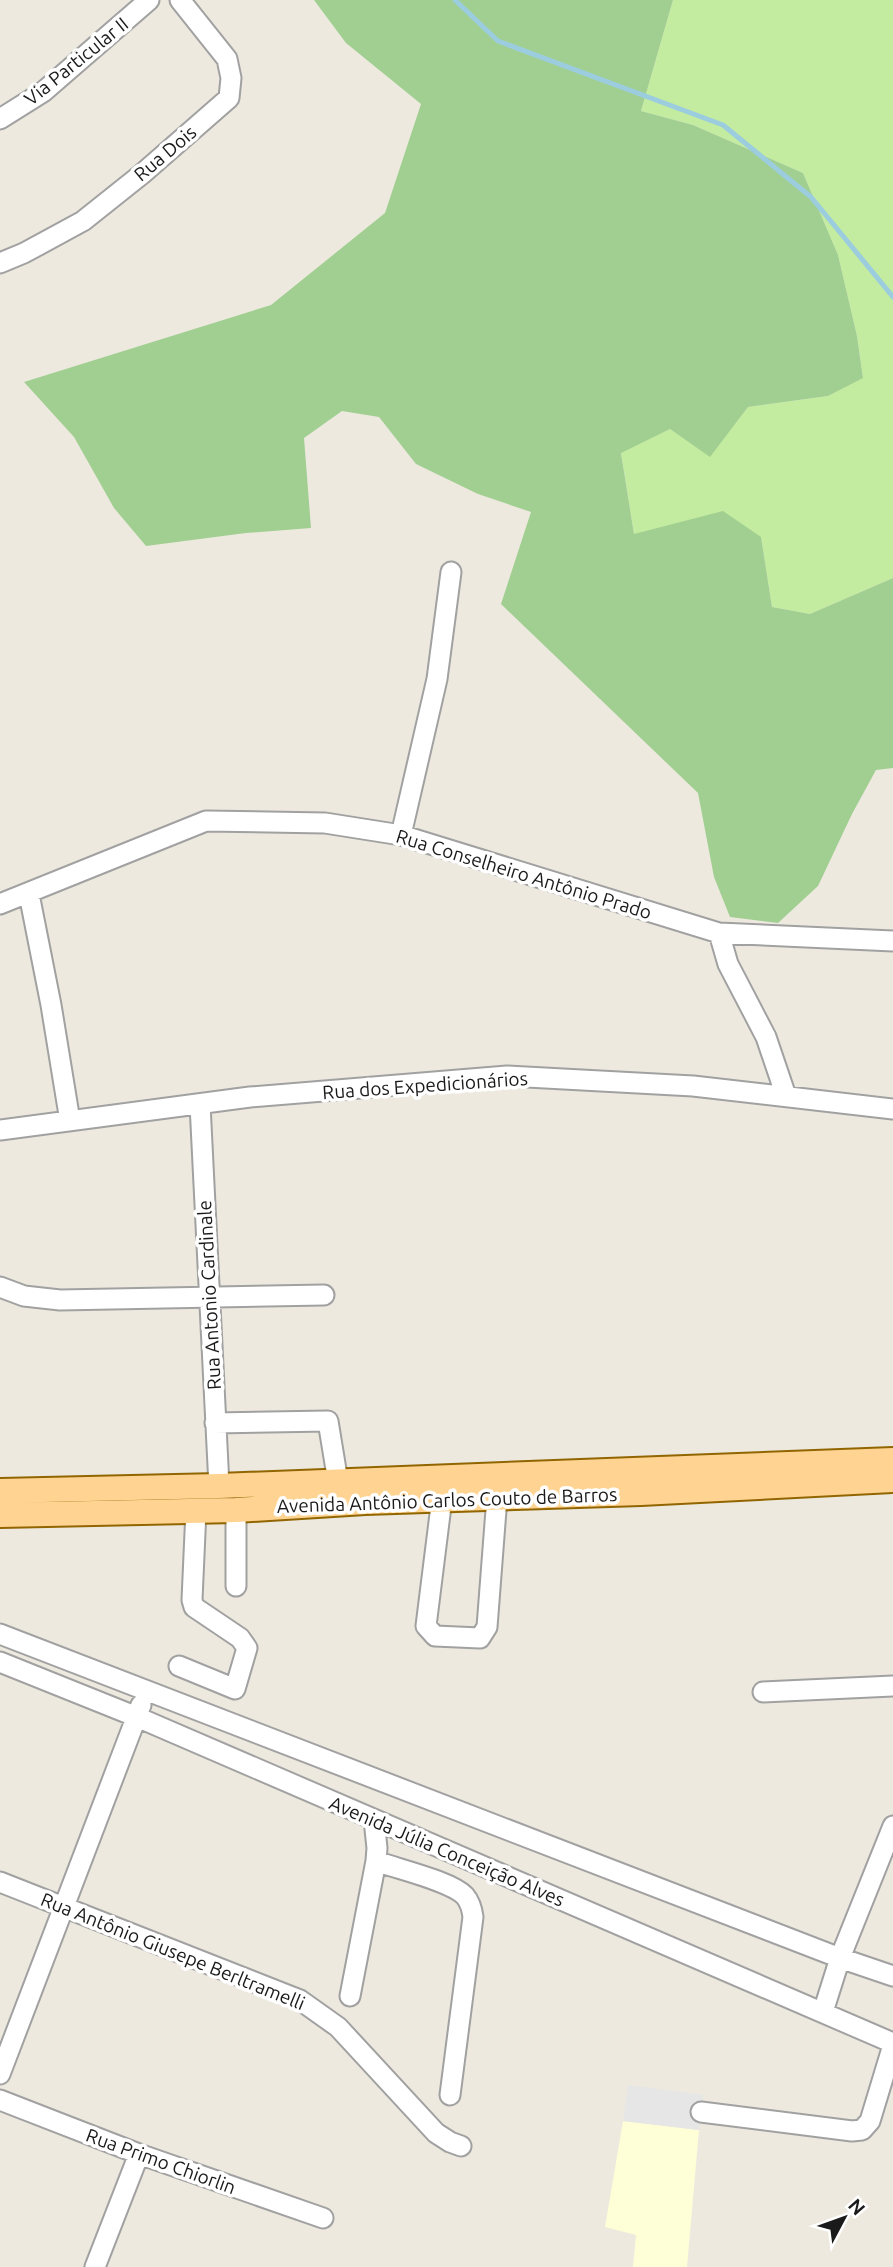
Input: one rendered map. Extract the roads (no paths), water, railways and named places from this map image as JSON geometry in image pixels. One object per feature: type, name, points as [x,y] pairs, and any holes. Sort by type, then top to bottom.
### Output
[{"type":"main road","name":"Avenida Antônio Carlos Couto de Barros","points":[[0,1491],[338,1482],[893,1460]]},
{"type":"main road","name":"Avenida Antônio Carlos Couto de Barros","points":[[0,1515],[236,1510],[442,1498],[641,1493],[893,1480]]},
{"type":"street","name":"Via Particular II","points":[[0,119],[43,92],[149,0]]},
{"type":"street","name":"Rua Dois","points":[[0,263],[24,253],[83,220],[142,174],[229,98],[231,78],[227,59],[180,0]]},
{"type":"street","points":[[401,835],[438,678],[451,572]]},
{"type":"street","name":"Rua Conselheiro Antônio Prado","points":[[0,904],[206,821],[325,823],[401,835],[719,933],[893,942]]},
{"type":"street","points":[[29,894],[70,1121]]},
{"type":"street","points":[[719,933],[728,964],[765,1037],[786,1096]]},
{"type":"street","name":"Rua dos Expedicionários","points":[[0,1130],[250,1097],[507,1076],[693,1086],[893,1109]]},
{"type":"street","name":"Rua Antonio Cardinale","points":[[200,1104],[219,1486]]},
{"type":"street","points":[[0,1287],[24,1296],[61,1300],[324,1295]]},
{"type":"street","points":[[215,1423],[328,1421],[338,1482]]},
{"type":"street","points":[[442,1498],[426,1626],[435,1636],[480,1638],[487,1627],[497,1497]]},
{"type":"street","points":[[179,1666],[235,1689],[247,1648],[240,1638],[194,1607],[192,1600],[196,1510]]},
{"type":"street","points":[[236,1510],[236,1586]]},
{"type":"street","name":"Avenida Júlia Conceição Alves","points":[[0,1634],[840,1958],[893,1976]]},
{"type":"street","name":"Avenida Júlia Conceição Alves","points":[[0,1662],[136,1717],[893,2044]]},
{"type":"street","points":[[763,1692],[893,1686]]},
{"type":"street","points":[[0,2074],[146,1691]]},
{"type":"street","points":[[349,1996],[376,1861],[374,1820]]},
{"type":"street","points":[[823,2012],[840,1958],[893,1826]]},
{"type":"street","points":[[376,1861],[454,1887],[471,1905],[474,1917],[450,2095]]},
{"type":"street","name":"Rua Antônio Giusepe Berltramelli","points":[[0,1882],[300,2000],[338,2027],[436,2133],[461,2146]]},
{"type":"street","points":[[701,2112],[852,2131],[862,2130],[870,2121],[893,2044]]},
{"type":"street","name":"Rua Primo Chiorlin","points":[[0,2100],[139,2154],[323,2218]]},
{"type":"street","points":[[95,2267],[139,2154]]},
{"type":"waterway","points":[[455,0],[498,41],[723,125],[811,197],[893,297]]}]
